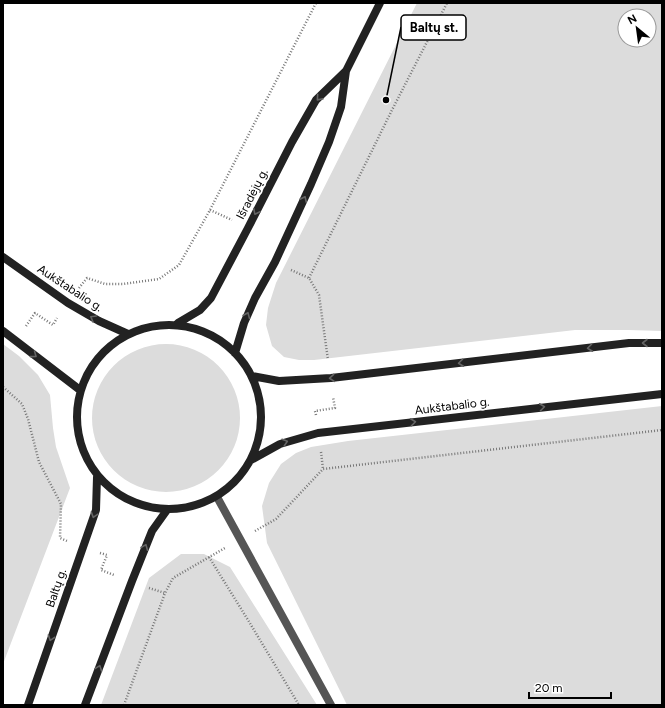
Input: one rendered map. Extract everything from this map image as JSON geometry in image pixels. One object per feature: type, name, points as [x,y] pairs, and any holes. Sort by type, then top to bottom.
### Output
[{"type":"main road","name":"Išradėjų g.","points":[[235,353],[244,323],[255,298],[275,262],[329,142],[341,107],[346,71],[380,3]]},
{"type":"main road","name":"Išradėjų g.","points":[[178,324],[200,310],[211,298],[292,142],[316,100],[346,71]]},
{"type":"main road","name":"Aukštabalio g.","points":[[3,257],[68,303],[98,321],[128,334]]},
{"type":"main road","points":[[178,324],[200,328],[217,338],[235,353],[252,376],[260,404],[260,433],[251,460],[236,481],[217,497],[201,505],[190,508],[168,510],[141,506],[117,494],[97,477],[82,450],[76,420],[80,390],[91,367],[107,348],[128,334],[156,326],[178,324]]},
{"type":"main road","points":[[3,331],[80,390]]},
{"type":"main road","points":[[252,376],[279,381],[330,378],[629,343],[662,343]]},
{"type":"main road","name":"Aukštabalio g.","points":[[251,460],[280,444],[318,433],[662,394]]},
{"type":"main road","name":"Baltų g.","points":[[28,705],[96,510],[97,477]]},
{"type":"main road","points":[[85,705],[152,531],[168,510]]},
{"type":"street","points":[[217,497],[330,705]]},
{"type":"path","points":[[15,341],[35,313],[53,325],[87,278],[104,284],[123,284],[152,280],[159,279],[179,265],[210,210],[316,3]]},
{"type":"path","points":[[319,295],[309,278],[447,3]]},
{"type":"path","points":[[3,387],[22,404],[28,419],[39,462],[62,504],[60,538],[107,555],[101,570],[165,593]]},
{"type":"path","points":[[323,469],[662,430]]},
{"type":"path","points":[[209,557],[299,705]]},
{"type":"path","points":[[124,705],[165,593],[173,578]]},
{"type":"shaded area","points":[[417,3],[662,3],[662,331],[575,330],[314,360],[299,360],[284,357],[272,346],[266,325],[268,308],[276,283]]},
{"type":"shaded area","points":[[3,344],[19,356],[38,375],[50,395],[56,447],[70,488],[3,664]]},
{"type":"shaded area","points":[[173,344],[195,349],[219,365],[235,389],[239,403],[239,433],[235,447],[219,471],[195,487],[181,491],[159,492],[137,487],[131,484],[119,476],[108,465],[97,447],[93,433],[92,411],[97,389],[100,383],[108,371],[119,360],[137,349],[151,345]]},
{"type":"shaded area","points":[[662,406],[662,705],[347,705],[267,543],[262,506],[269,483],[281,464],[296,453],[311,447],[348,441]]},
{"type":"shaded area","points":[[181,554],[204,554],[230,567],[317,705],[101,705],[149,578]]},
{"type":"place","name":"Baltų st.","points":[[386,100]]}]
